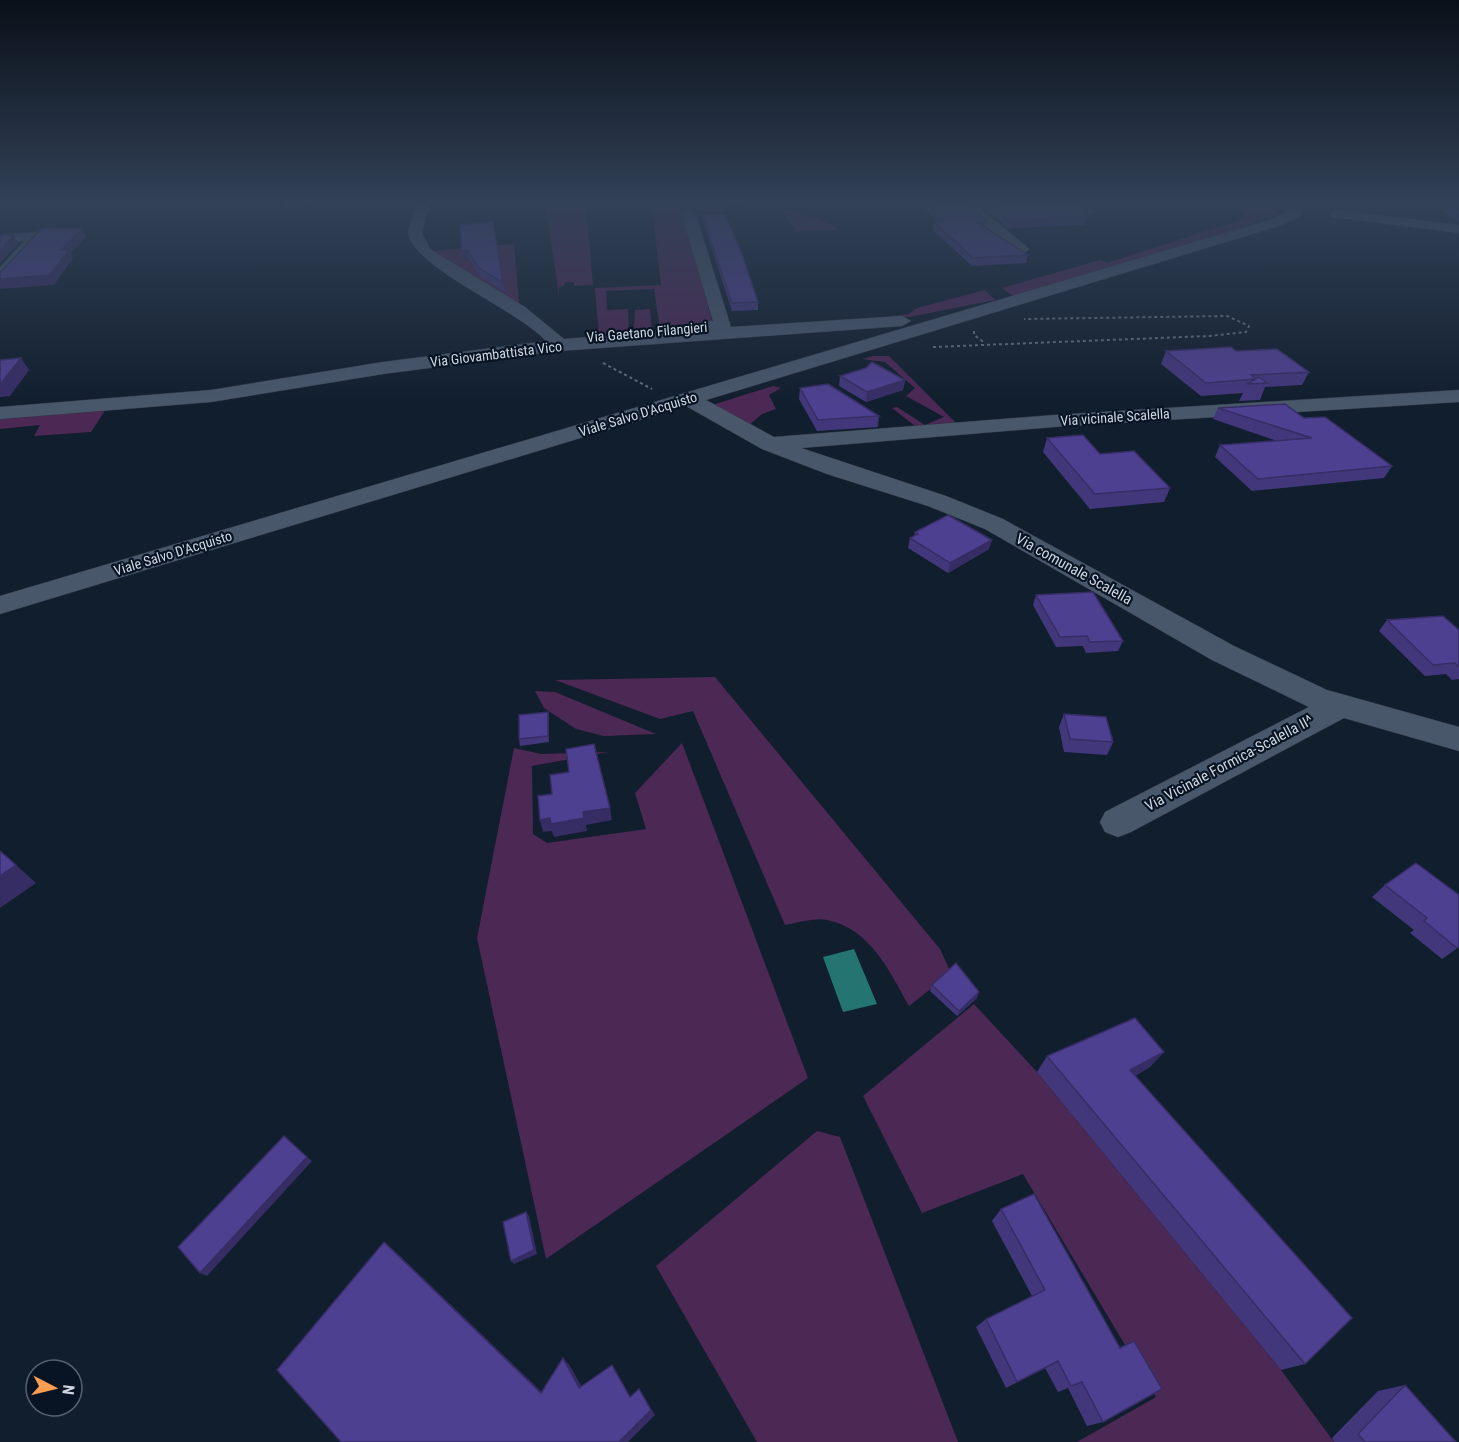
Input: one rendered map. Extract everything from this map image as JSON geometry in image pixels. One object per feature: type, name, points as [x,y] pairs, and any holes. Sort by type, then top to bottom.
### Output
[{"type":"street","points":[[452,269],[506,303],[558,343]]},
{"type":"street","name":"Via Gaetano Filangieri","points":[[558,343],[723,326],[706,269]]},
{"type":"street","name":"Viale Salvo D'Acquisto","points":[[0,605],[1121,269]]},
{"type":"street","name":"Via Giovambattista Vico","points":[[0,413],[211,396],[558,343],[583,344],[904,321],[993,308]]},
{"type":"street","points":[[904,321],[935,326]]},
{"type":"street","name":"Via vicinale Scalella","points":[[770,444],[1054,421],[1459,396]]},
{"type":"street","name":"Via comunale Scalella","points":[[688,399],[770,444],[836,469],[937,501],[994,524],[1223,653],[1316,698],[1459,739]]},
{"type":"street","name":"Via Vicinale Formica-Scalella II^","points":[[1118,822],[1341,705]]},
{"type":"path","points":[[932,347],[985,343],[1008,345],[1209,336],[1246,332],[1249,326],[1227,316],[1018,320]]},
{"type":"path","points":[[973,328],[974,335],[985,343]]},
{"type":"path","points":[[583,344],[600,362],[657,392]]},
{"type":"shaded area","points":[[461,269],[516,269],[519,304]]},
{"type":"shaded area","points":[[555,269],[592,269],[593,285],[574,286],[574,282],[565,282],[564,286],[559,287],[559,295]]},
{"type":"shaded area","points":[[659,269],[698,269],[713,325],[660,329],[654,289],[606,291],[607,310],[628,309],[629,331],[599,335],[595,288],[661,285]]},
{"type":"shaded area","points":[[1067,269],[1105,269],[1013,296],[1002,288]]},
{"type":"shaded area","points":[[985,290],[995,300],[909,317],[878,318],[909,314],[917,308]]},
{"type":"shaded area","points":[[650,309],[652,331],[634,332],[635,310]]},
{"type":"shaded area","points":[[889,356],[958,425],[919,429],[892,408],[897,407],[925,425],[944,417],[906,396],[915,388],[885,362],[862,359]]},
{"type":"shaded area","points":[[773,386],[781,388],[769,395],[776,409],[762,414],[748,426],[712,405]]},
{"type":"shaded area","points":[[106,409],[91,432],[34,436],[40,425],[0,429],[0,417]]},
{"type":"shaded area","points":[[715,677],[940,949],[951,973],[909,1006],[877,953],[856,932],[822,919],[785,925],[693,711],[660,719],[555,680]]},
{"type":"shaded area","points":[[535,691],[555,692],[656,734],[604,736],[576,729],[544,708]]},
{"type":"shaded area","points":[[682,743],[808,1078],[546,1259],[477,938],[514,748],[541,754],[608,752],[532,766],[533,834],[547,843],[646,829],[635,793]]},
{"type":"shaded area","points":[[854,949],[877,1004],[843,1012],[823,957]]},
{"type":"shaded area","points":[[974,1004],[1037,1072],[1281,1370],[1334,1442],[1077,1442],[1156,1397],[1023,1174],[922,1213],[863,1096]]},
{"type":"shaded area","points":[[817,1131],[840,1137],[958,1442],[757,1442],[656,1266]]},
{"type":"building","points":[[54,269],[50,275],[0,279],[2,271]]},
{"type":"building","points":[[481,269],[501,269],[503,283]]},
{"type":"building","points":[[721,269],[747,269],[758,302],[732,303]]},
{"type":"building","points":[[1231,347],[1236,351],[1277,349],[1309,372],[1251,375],[1256,379],[1206,383],[1166,351]]},
{"type":"building","points":[[21,358],[1,383],[0,383],[0,360]]},
{"type":"building","points":[[872,362],[905,380],[867,392],[840,376],[866,368]]},
{"type":"building","points":[[1259,377],[1267,383],[1247,384]]},
{"type":"building","points":[[828,384],[879,416],[818,420],[800,388]]},
{"type":"building","points":[[1285,404],[1304,418],[1325,417],[1392,466],[1258,479],[1220,445],[1312,438],[1218,408]]},
{"type":"building","points":[[1083,435],[1100,454],[1134,451],[1170,488],[1095,494],[1047,438]]},
{"type":"building","points":[[948,515],[992,540],[950,563],[910,538],[918,534],[915,532]]},
{"type":"building","points":[[1093,592],[1123,641],[1090,642],[1087,636],[1060,637],[1036,595]]},
{"type":"building","points":[[1443,616],[1459,630],[1459,667],[1455,663],[1433,665],[1387,620]]},
{"type":"building","points":[[548,712],[548,736],[519,739],[519,715]]},
{"type":"building","points":[[1064,714],[1106,717],[1113,742],[1070,739]]},
{"type":"building","points":[[594,744],[610,808],[583,812],[584,818],[551,824],[550,818],[540,820],[538,796],[552,794],[550,775],[569,772],[566,749]]},
{"type":"building","points":[[0,851],[16,865],[0,876]]},
{"type":"building","points":[[1416,863],[1459,895],[1459,946],[1457,948],[1424,921],[1427,918],[1385,885]]},
{"type":"building","points":[[956,963],[979,992],[959,1011],[932,985]]},
{"type":"building","points":[[1135,1018],[1164,1052],[1130,1070],[1352,1318],[1305,1364],[1047,1056]]},
{"type":"building","points":[[284,1136],[307,1157],[200,1273],[178,1247]]},
{"type":"building","points":[[1034,1194],[1120,1348],[1134,1341],[1162,1389],[1103,1422],[1082,1382],[1071,1386],[1058,1361],[1017,1382],[986,1319],[1045,1290],[1001,1209]]},
{"type":"building","points":[[526,1212],[534,1250],[511,1261],[503,1222]]},
{"type":"building","points":[[384,1242],[541,1393],[563,1358],[579,1388],[612,1365],[630,1397],[639,1389],[651,1410],[619,1442],[341,1442],[277,1370]]},
{"type":"building","points":[[1405,1385],[1456,1442],[1365,1442],[1358,1434]]}]
